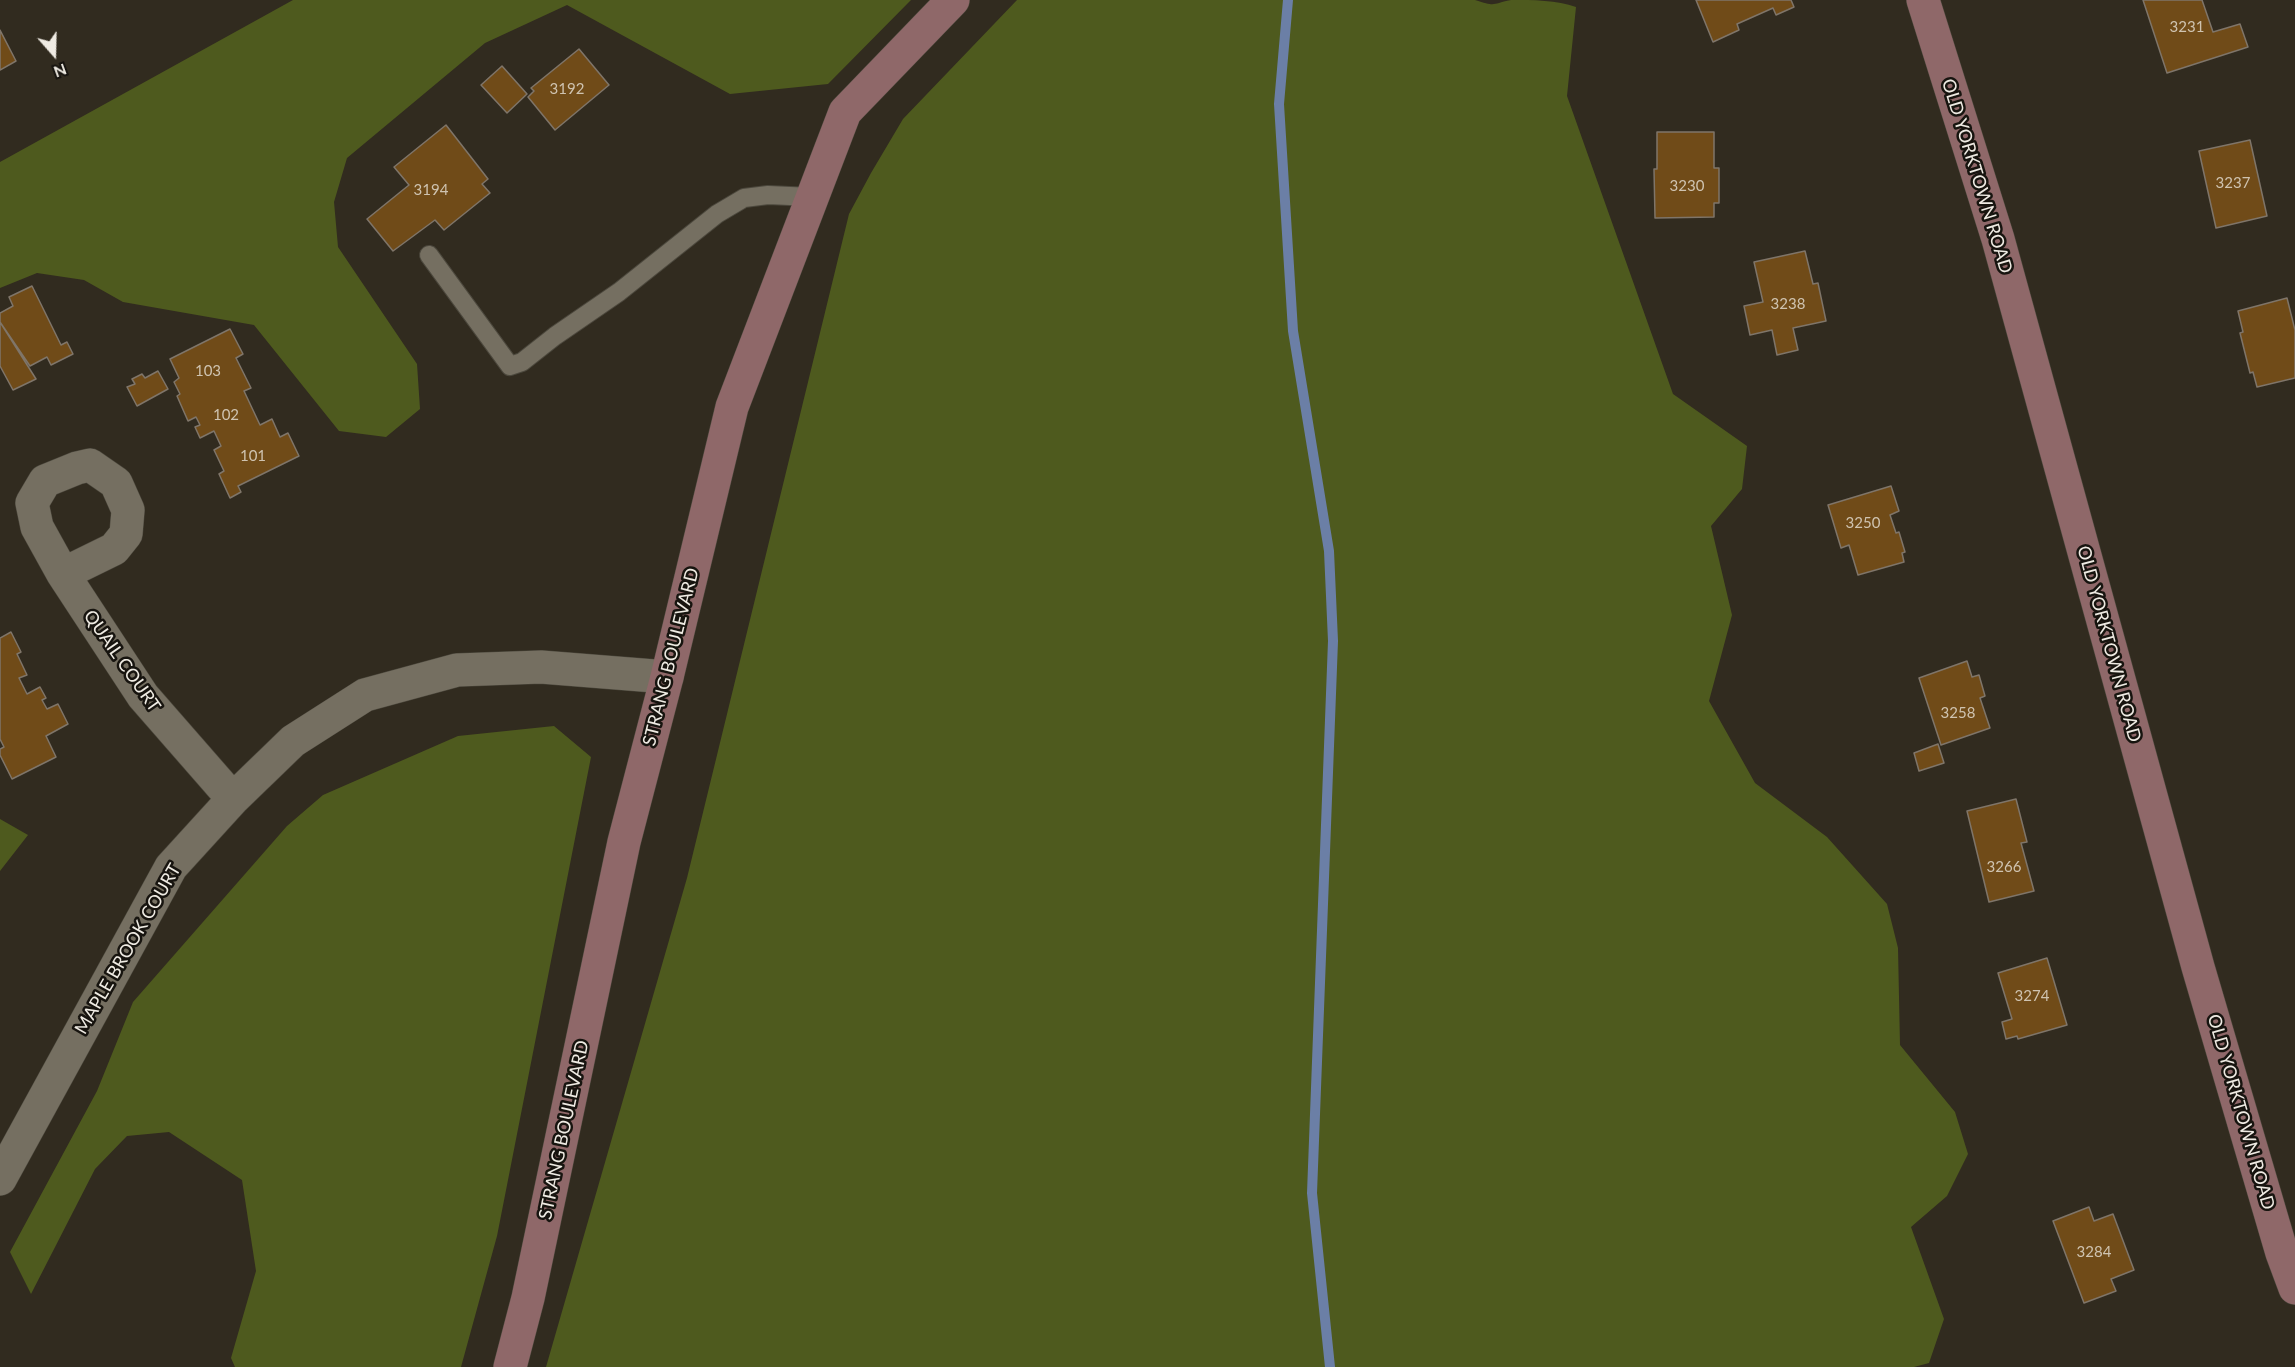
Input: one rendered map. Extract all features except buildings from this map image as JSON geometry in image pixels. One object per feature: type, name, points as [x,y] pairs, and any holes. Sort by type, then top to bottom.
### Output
[{"type":"street","name":"STRANG BOULEVARD","points":[[510,1367],[528,1298],[624,842],[667,677],[732,407],[845,111],[953,0]]},
{"type":"street","name":"OLD YORKTOWN ROAD","points":[[1923,0],[1998,239],[2198,967],[2282,1253],[2295,1288]]},
{"type":"street","name":"QUAIL COURT","points":[[63,574],[142,696],[233,799]]},
{"type":"street","name":"MAPLE BROOK COURT","points":[[0,1179],[171,867],[233,799],[293,741],[365,695],[457,670],[542,667],[667,677]]},
{"type":"lane","points":[[429,255],[510,366],[522,362],[619,292],[717,214],[744,198],[768,195],[812,197]]},
{"type":"green space","points":[[293,0],[911,0],[828,84],[730,94],[567,5],[485,43],[347,158],[334,202],[338,247],[417,364],[420,409],[386,437],[339,431],[254,325],[123,302],[84,280],[37,273],[0,288],[0,162]]},
{"type":"green space","points":[[1017,0],[1475,0],[1497,4],[1511,0],[1528,0],[1576,7],[1567,96],[1673,394],[1747,446],[1742,489],[1711,526],[1732,615],[1709,701],[1755,783],[1827,837],[1887,904],[1898,948],[1900,1045],[1955,1112],[1968,1154],[1947,1196],[1911,1227],[1944,1319],[1929,1363],[1914,1367],[546,1367],[687,878],[849,214],[903,119]]},
{"type":"green space","points":[[554,726],[591,757],[497,1236],[461,1367],[235,1367],[231,1358],[256,1271],[242,1180],[169,1132],[127,1136],[95,1169],[31,1294],[10,1252],[97,1091],[133,1002],[287,826],[323,795],[458,736]]},
{"type":"green space","points":[[0,819],[28,835],[0,871]]},
{"type":"waterway","points":[[1288,0],[1279,104],[1293,331],[1329,551],[1333,641],[1312,1193],[1330,1367]]}]
